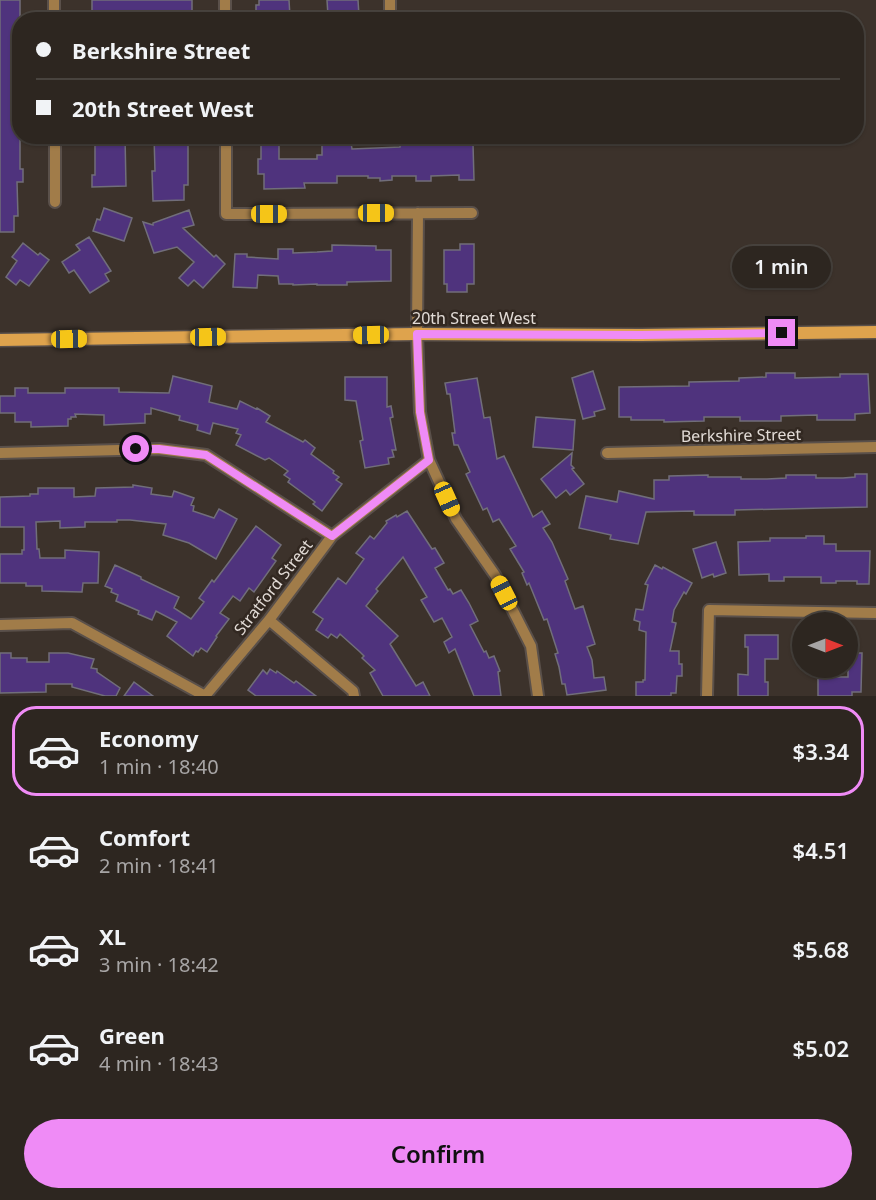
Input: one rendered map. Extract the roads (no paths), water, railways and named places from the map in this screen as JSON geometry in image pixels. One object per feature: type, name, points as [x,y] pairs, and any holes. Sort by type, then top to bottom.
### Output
[{"type":"main road","name":"20th Street West","points":[[0,340],[417,334],[641,335],[876,332]]},
{"type":"street","points":[[54,144],[55,202]]},
{"type":"street","points":[[226,144],[226,214],[472,213]]},
{"type":"street","points":[[418,213],[417,334],[420,412],[429,460],[456,519],[495,575],[531,646],[538,696]]},
{"type":"street","name":"Berkshire Street","points":[[607,453],[876,447]]},
{"type":"street","points":[[0,453],[159,449],[206,455],[332,536]]},
{"type":"street","name":"Stratford Street","points":[[205,696],[269,620],[332,536],[429,460]]},
{"type":"street","points":[[707,696],[708,610],[876,613]]},
{"type":"street","points":[[269,620],[353,691],[354,696]]},
{"type":"street","points":[[0,625],[72,623],[205,696]]}]
